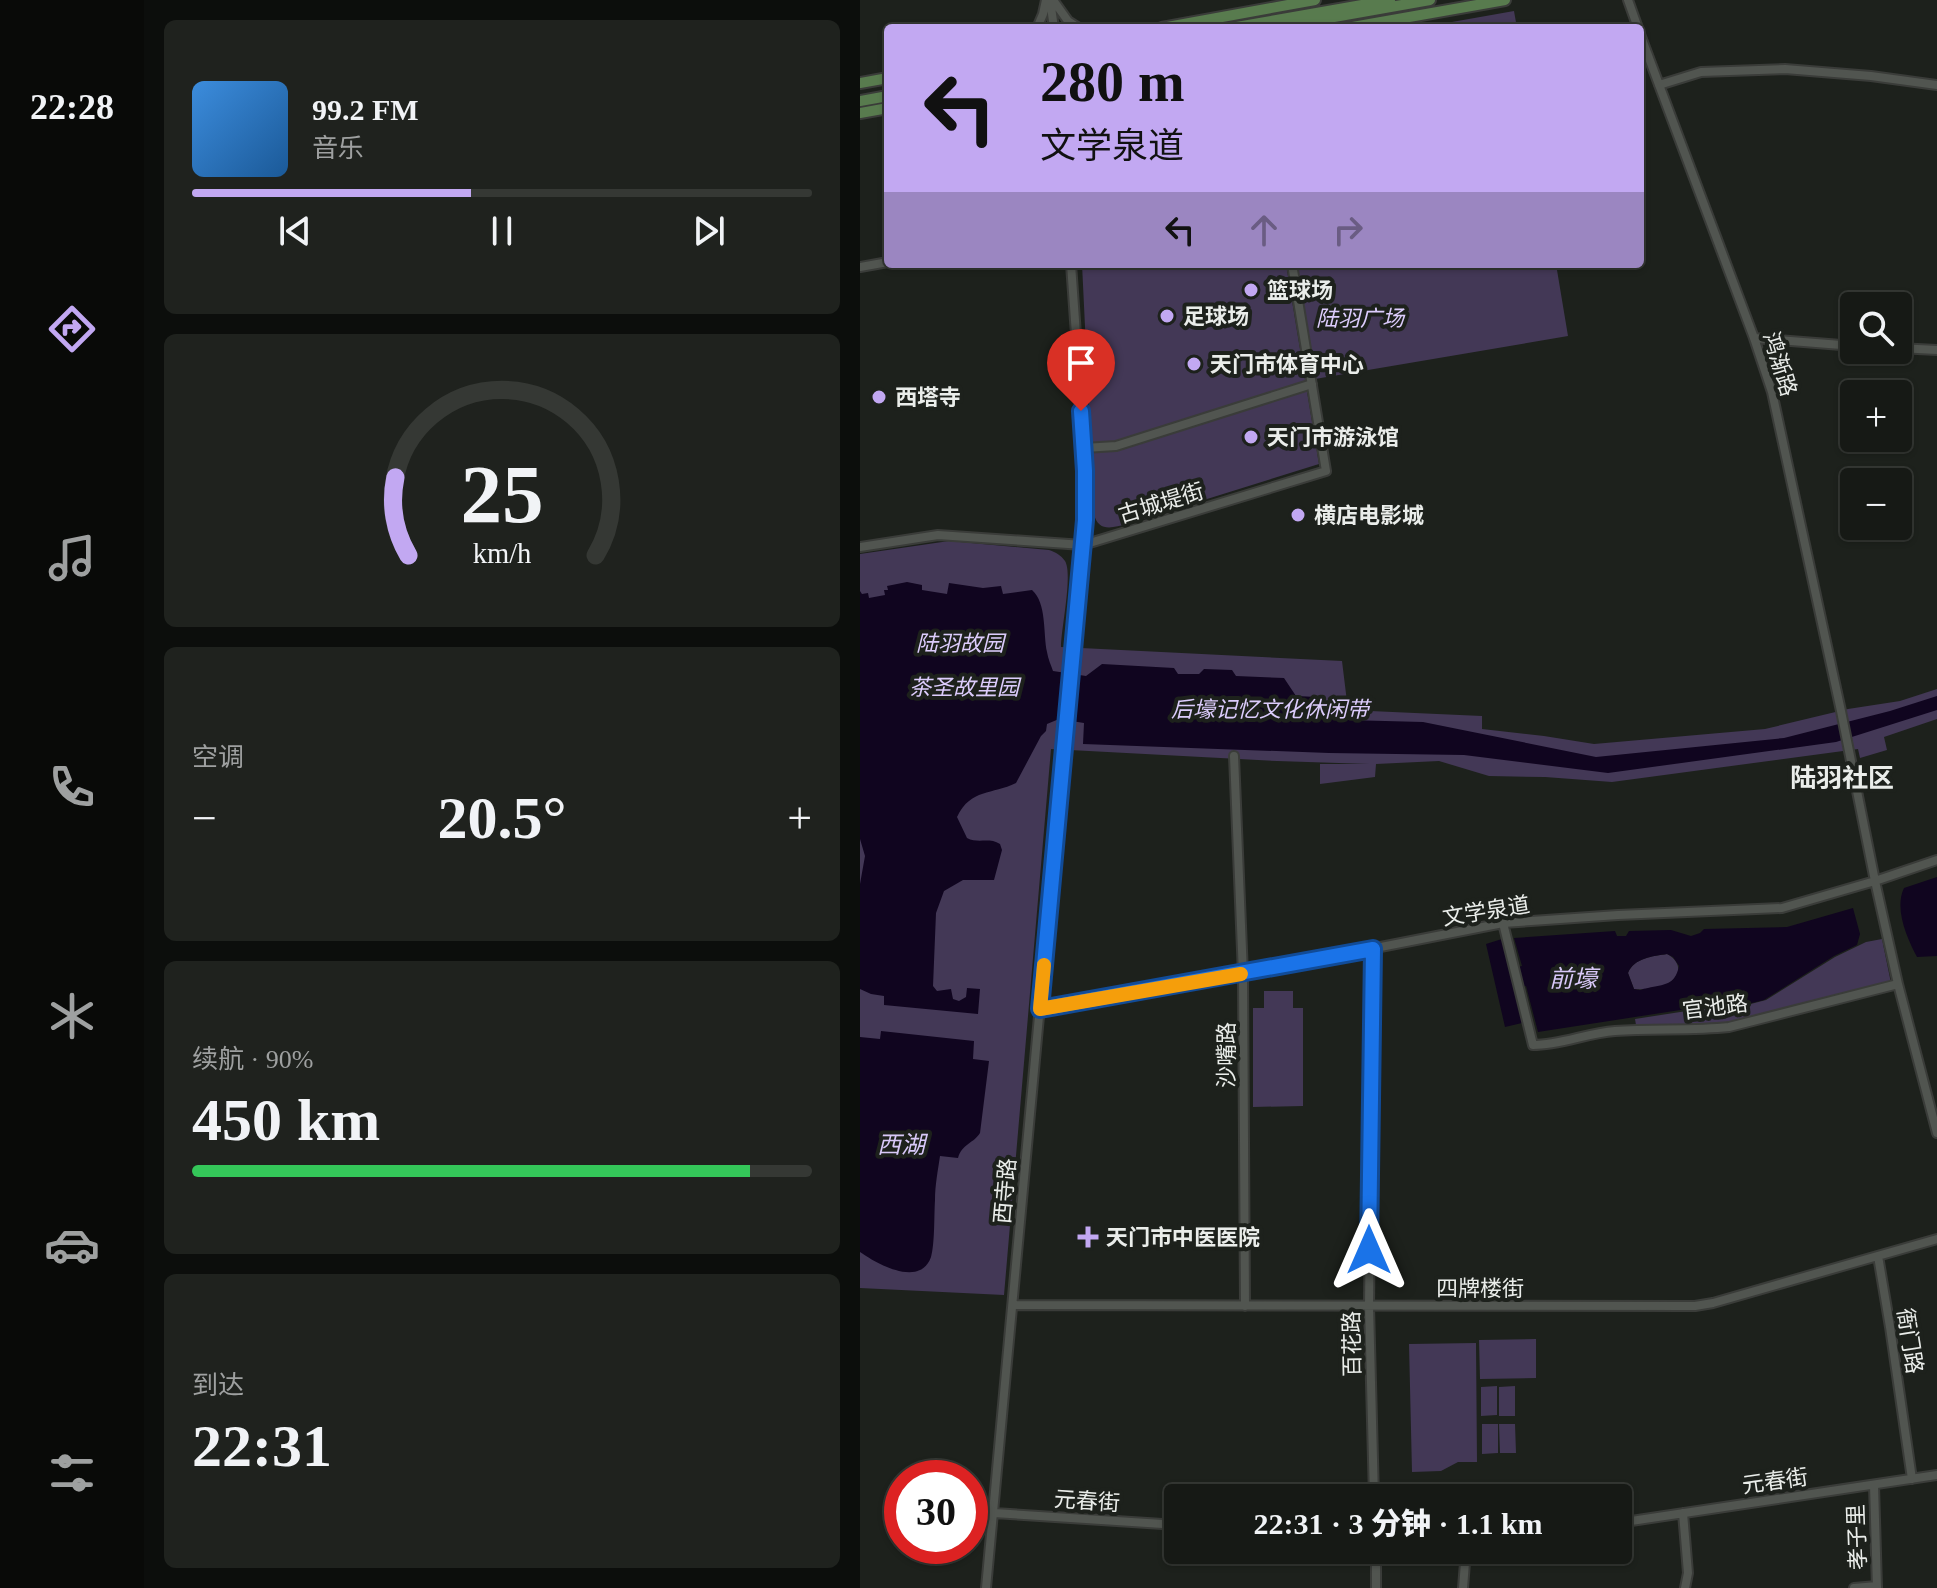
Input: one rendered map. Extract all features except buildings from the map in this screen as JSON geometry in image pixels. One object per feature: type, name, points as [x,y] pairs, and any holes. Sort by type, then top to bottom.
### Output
[{"type":"main road","points":[[1184,24],[1315,0]]},
{"type":"main road","points":[[1274,24],[1390,0]]},
{"type":"main road","points":[[1277,24],[1430,0]]},
{"type":"main road","points":[[1348,15],[1372,24],[1505,0]]},
{"type":"main road","points":[[1270,24],[1302,2]]},
{"type":"main road","points":[[860,83],[884,79]]},
{"type":"main road","points":[[860,94],[884,90]]},
{"type":"main road","points":[[860,101],[884,97]]},
{"type":"main road","points":[[860,113],[884,109]]},
{"type":"street","points":[[1039,24],[1050,0]]},
{"type":"street","points":[[1050,0],[1053,24]]},
{"type":"street","points":[[1050,0],[1073,24]]},
{"type":"street","name":"鸿渐路","points":[[1628,0],[1637,24]]},
{"type":"street","name":"鸿渐路","points":[[1644,44],[1772,392],[1875,881]]},
{"type":"street","points":[[1659,85],[1695,72],[1785,69],[1937,85]]},
{"type":"street","points":[[860,267],[884,263]]},
{"type":"street","points":[[1071,268],[1084,448],[1086,507],[1083,545]]},
{"type":"street","points":[[1084,448],[1119,445],[1312,384],[1293,268]]},
{"type":"street","points":[[1754,338],[1840,345]]},
{"type":"street","points":[[1912,349],[1937,350]]},
{"type":"street","name":"古城堤街","points":[[860,547],[938,535],[1083,545],[1326,471],[1312,384]]},
{"type":"street","name":"西寺路","points":[[986,1588],[1083,545]]},
{"type":"street","name":"沙嘴路","points":[[1234,756],[1243,974],[1245,1306]]},
{"type":"street","name":"文学泉道","points":[[1040,1009],[1243,974],[1503,923],[1782,908],[1937,860]]},
{"type":"street","points":[[1875,881],[1937,1133]]},
{"type":"street","name":"官池路","points":[[1503,923],[1533,1045],[1548,1045],[1612,1031],[1729,1027],[1898,984]]},
{"type":"street","name":"百花路","points":[[1373,949],[1369,1306],[1374,1484]]},
{"type":"street","name":"四牌楼街","points":[[1013,1305],[1695,1306],[1937,1239]]},
{"type":"street","name":"衙门路","points":[[1878,1256],[1912,1479]]},
{"type":"street","name":"元春街","points":[[1632,1521],[1937,1475]]},
{"type":"street","name":"孝子里","points":[[1874,1485],[1877,1587]]},
{"type":"street","name":"元春街","points":[[994,1513],[1164,1524]]},
{"type":"street","points":[[1683,1513],[1688,1573],[1685,1588]]},
{"type":"street","points":[[1376,1564],[1376,1588]]},
{"type":"street","points":[[1463,1588],[1465,1564]]},
{"type":"street","points":[[1854,1588],[1877,1587]]},
{"type":"green space","points":[[1514,11],[1516,24],[1441,24]]},
{"type":"green space","name":"天门市体育中心","points":[[1082,268],[1287,268],[1319,464],[1127,524],[1102,526],[1094,514]]},
{"type":"green space","name":"陆羽广场","points":[[1297,268],[1557,268],[1568,336],[1315,379]]},
{"type":"green space","name":"茶圣故里园","points":[[949,541],[1049,550],[1062,557],[1068,577],[1061,647],[1342,661],[1348,710],[1482,716],[1482,729],[1594,744],[1765,729],[1848,709],[1900,701],[1937,689],[1937,719],[1884,737],[1887,750],[1860,758],[1858,749],[1612,782],[1489,776],[1439,761],[1376,764],[1375,777],[1320,784],[1320,764],[1369,764],[1051,749],[1004,1295],[860,1288],[860,554]]},
{"type":"green space","points":[[1882,939],[1891,983],[1726,1025],[1636,1025],[1635,1019],[1719,1006],[1724,1011],[1766,1000],[1835,957],[1866,942]]},
{"type":"green space","points":[[1667,954],[1678,965],[1678,973],[1672,981],[1660,987],[1634,989],[1628,973],[1631,968],[1644,959]]},
{"type":"green space","points":[[1264,991],[1293,991],[1293,1008],[1303,1008],[1303,1106],[1253,1107],[1253,1008],[1264,1008]]},
{"type":"green space","points":[[1536,1339],[1536,1378],[1480,1379],[1479,1340]]},
{"type":"green space","points":[[1476,1343],[1477,1462],[1458,1462],[1441,1471],[1412,1472],[1409,1344]]},
{"type":"green space","points":[[1497,1386],[1497,1415],[1481,1416],[1481,1387]]},
{"type":"green space","points":[[1515,1386],[1515,1416],[1499,1416],[1499,1387]]},
{"type":"green space","points":[[1482,1424],[1498,1424],[1498,1453],[1482,1454]]},
{"type":"green space","points":[[1499,1424],[1515,1424],[1516,1453],[1500,1453]]},
{"type":"water","points":[[907,582],[922,585],[922,590],[947,594],[949,583],[983,588],[1001,586],[1003,594],[1032,590],[1040,603],[1053,671],[1086,676],[1102,664],[1174,668],[1178,674],[1199,674],[1204,669],[1232,670],[1236,676],[1284,678],[1296,696],[1317,697],[1347,720],[1423,722],[1596,757],[1784,738],[1937,696],[1937,710],[1836,742],[1608,773],[1464,755],[1083,744],[1084,723],[1059,719],[1047,724],[1016,783],[975,797],[957,817],[967,838],[996,842],[1002,850],[994,880],[963,880],[944,891],[936,913],[933,986],[937,991],[951,989],[953,999],[959,1001],[966,997],[967,988],[980,989],[978,1014],[884,1005],[884,996],[860,989],[860,884],[865,856],[860,839],[860,591],[862,594],[868,593],[869,598],[885,595],[887,586]]},
{"type":"water","points":[[1937,877],[1937,956],[1917,957],[1903,923],[1901,896],[1904,888]]},
{"type":"water","name":"前壕","points":[[1853,908],[1860,934],[1857,945],[1764,1000],[1724,1010],[1719,1004],[1538,1032],[1526,986],[1514,989],[1522,1023],[1505,1027],[1486,944],[1502,939],[1509,969],[1522,966],[1514,938],[1615,931],[1617,936],[1626,936],[1629,931],[1671,930],[1691,936],[1704,929],[1787,927]],"holes":[[[1667,954],[1679,966],[1672,981],[1641,990],[1634,989],[1628,973],[1635,964],[1656,956]]]},
{"type":"water","name":"西湖","points":[[881,1031],[974,1041],[973,1059],[989,1061],[980,1133],[958,1158],[940,1156],[931,1257],[918,1271],[898,1271],[860,1252],[860,1037],[880,1039]]},
{"type":"slow traffic","points":[[1044,965],[1040,1009],[1241,974]]},
{"type":"place","name":"篮球场","points":[[1251,290]]},
{"type":"place","name":"足球场","points":[[1167,316]]},
{"type":"place","name":"天门市体育中心","points":[[1194,364]]},
{"type":"place","name":"西塔寺","points":[[879,397]]},
{"type":"place","name":"天门市游泳馆","points":[[1251,437]]},
{"type":"place","name":"横店电影城","points":[[1298,515]]},
{"type":"place","name":"天门市中医医院","points":[[1088,1237]]},
{"type":"district","name":"陆羽社区","points":[[1842,778]]},
{"type":"route","points":[[1081,411],[1086,507],[1040,1009],[1373,949],[1369,1250]]},
{"type":"park label","name":"陆羽故园","points":[[960,643]]},
{"type":"park label","name":"后壕记忆文化休闲带","points":[[1270,709]]}]
